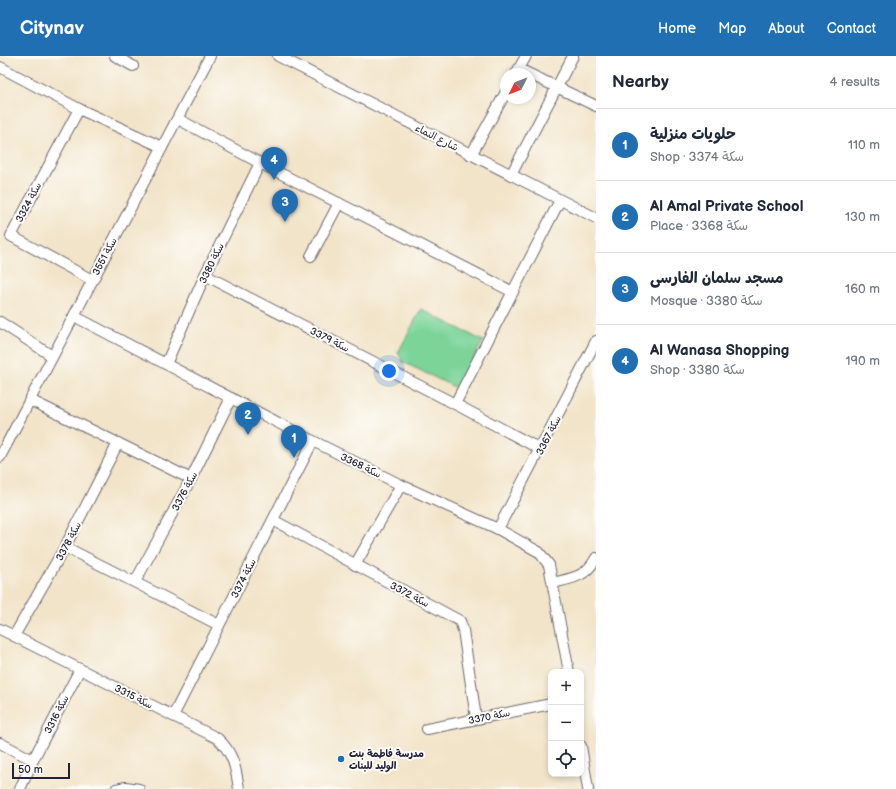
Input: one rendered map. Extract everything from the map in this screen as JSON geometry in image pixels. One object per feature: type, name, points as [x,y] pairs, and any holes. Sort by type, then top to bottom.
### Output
[{"type":"street","points":[[114,56],[133,66]]},
{"type":"street","name":"سكة 3551","points":[[0,457],[210,56]]},
{"type":"street","name":"شارع النماء","points":[[278,56],[596,218]]},
{"type":"street","points":[[519,68],[526,56]]},
{"type":"street","points":[[511,175],[573,56]]},
{"type":"street","points":[[0,67],[79,109],[162,147]]},
{"type":"street","points":[[536,79],[596,106]]},
{"type":"street","points":[[471,155],[500,103]]},
{"type":"street","name":"سكة 3324","points":[[79,109],[10,236],[92,280]]},
{"type":"street","points":[[178,118],[260,163],[513,292]]},
{"type":"street","name":"سكة 3380","points":[[166,364],[205,275],[260,163]]},
{"type":"street","points":[[454,404],[560,200]]},
{"type":"street","points":[[311,256],[339,203]]},
{"type":"street","name":"سكة 3379","points":[[205,275],[540,450]]},
{"type":"street","name":"سكة 3368","points":[[74,316],[313,441],[401,485],[498,529],[539,552],[549,565],[568,669]]},
{"type":"street","points":[[0,322],[52,356]]},
{"type":"street","name":"سكة 3367","points":[[498,529],[596,341]]},
{"type":"street","name":"سكة 3376","points":[[135,582],[191,479],[231,398]]},
{"type":"street","points":[[30,400],[191,479]]},
{"type":"street","name":"سكة 3374","points":[[173,716],[313,441]]},
{"type":"street","name":"سكة 3378","points":[[14,636],[65,547],[118,443]]},
{"type":"street","points":[[355,565],[401,485]]},
{"type":"street","name":"سكة 3372","points":[[273,520],[460,621],[463,630],[476,718]]},
{"type":"street","points":[[65,547],[219,625]]},
{"type":"street","points":[[553,583],[581,575],[589,568],[596,558]]},
{"type":"street","name":"سكة 3315","points":[[0,628],[217,738],[224,744],[233,758],[237,771],[239,789]]},
{"type":"street","name":"سكة 3316","points":[[20,789],[33,760],[80,669]]},
{"type":"street","name":"سكة 3370","points":[[427,729],[548,705]]},
{"type":"street","points":[[0,743],[33,760]]},
{"type":"street","points":[[584,764],[588,789]]},
{"type":"street","points":[[116,789],[126,787],[139,789]]},
{"type":"green space","points":[[421,309],[483,341],[460,384],[456,388],[403,362],[398,353]]},
{"type":"place","name":"Al Wanasa Shopping","points":[[274,180]]},
{"type":"place","name":"مسجد سلمان الفارسى","points":[[285,222]]},
{"type":"place","name":"Al Amal Private School","points":[[248,435]]},
{"type":"place","name":"حلويات منزلية","points":[[294,458]]},
{"type":"place","name":"مدرسة فاطمة بنت الوليد للبنات","points":[[341,759]]}]
